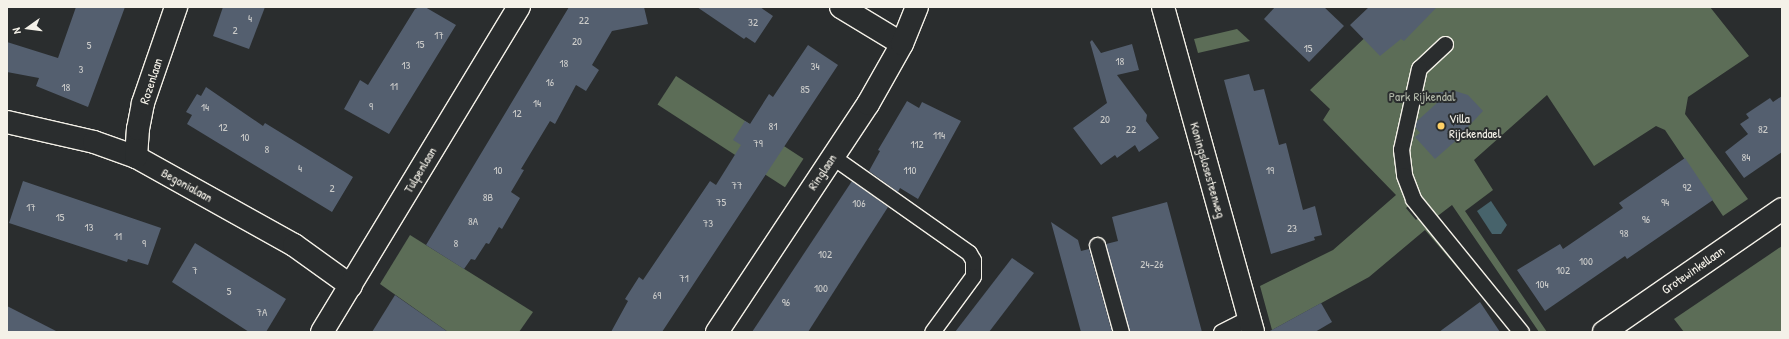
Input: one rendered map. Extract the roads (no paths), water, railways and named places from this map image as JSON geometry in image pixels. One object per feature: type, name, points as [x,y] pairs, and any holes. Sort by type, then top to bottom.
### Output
[{"type":"street","name":"Rozenlaan","points":[[136,157],[138,129],[143,103],[176,7]]},
{"type":"street","name":"Tulpenlaan","points":[[322,332],[519,7]]},
{"type":"street","points":[[841,7],[902,44]]},
{"type":"street","name":"Ringlaan","points":[[717,332],[833,157],[902,44],[917,7]]},
{"type":"street","name":"Koningslosesteenweg","points":[[1163,7],[1251,325]]},
{"type":"street","name":"Begonialaan","points":[[7,122],[94,142],[136,157],[294,245],[351,286]]},
{"type":"street","name":"Grotewinkellaan","points":[[1604,332],[1782,209]]},
{"type":"lane","points":[[1445,44],[1419,68],[1401,149],[1404,175],[1413,198],[1521,332]]},
{"type":"lane","points":[[833,157],[969,253],[973,260],[973,276],[932,332]]},
{"type":"lane","points":[[1097,245],[1121,332]]},
{"type":"lane","points":[[1221,332],[1251,325]]},
{"type":"water","points":[[1491,201],[1507,225],[1501,234],[1492,234],[1477,211]]},
{"type":"place","name":"Villa Rijckendael","points":[[1441,126]]},
{"type":"park label","name":"Park Rijkendal","points":[[1422,96]]}]
